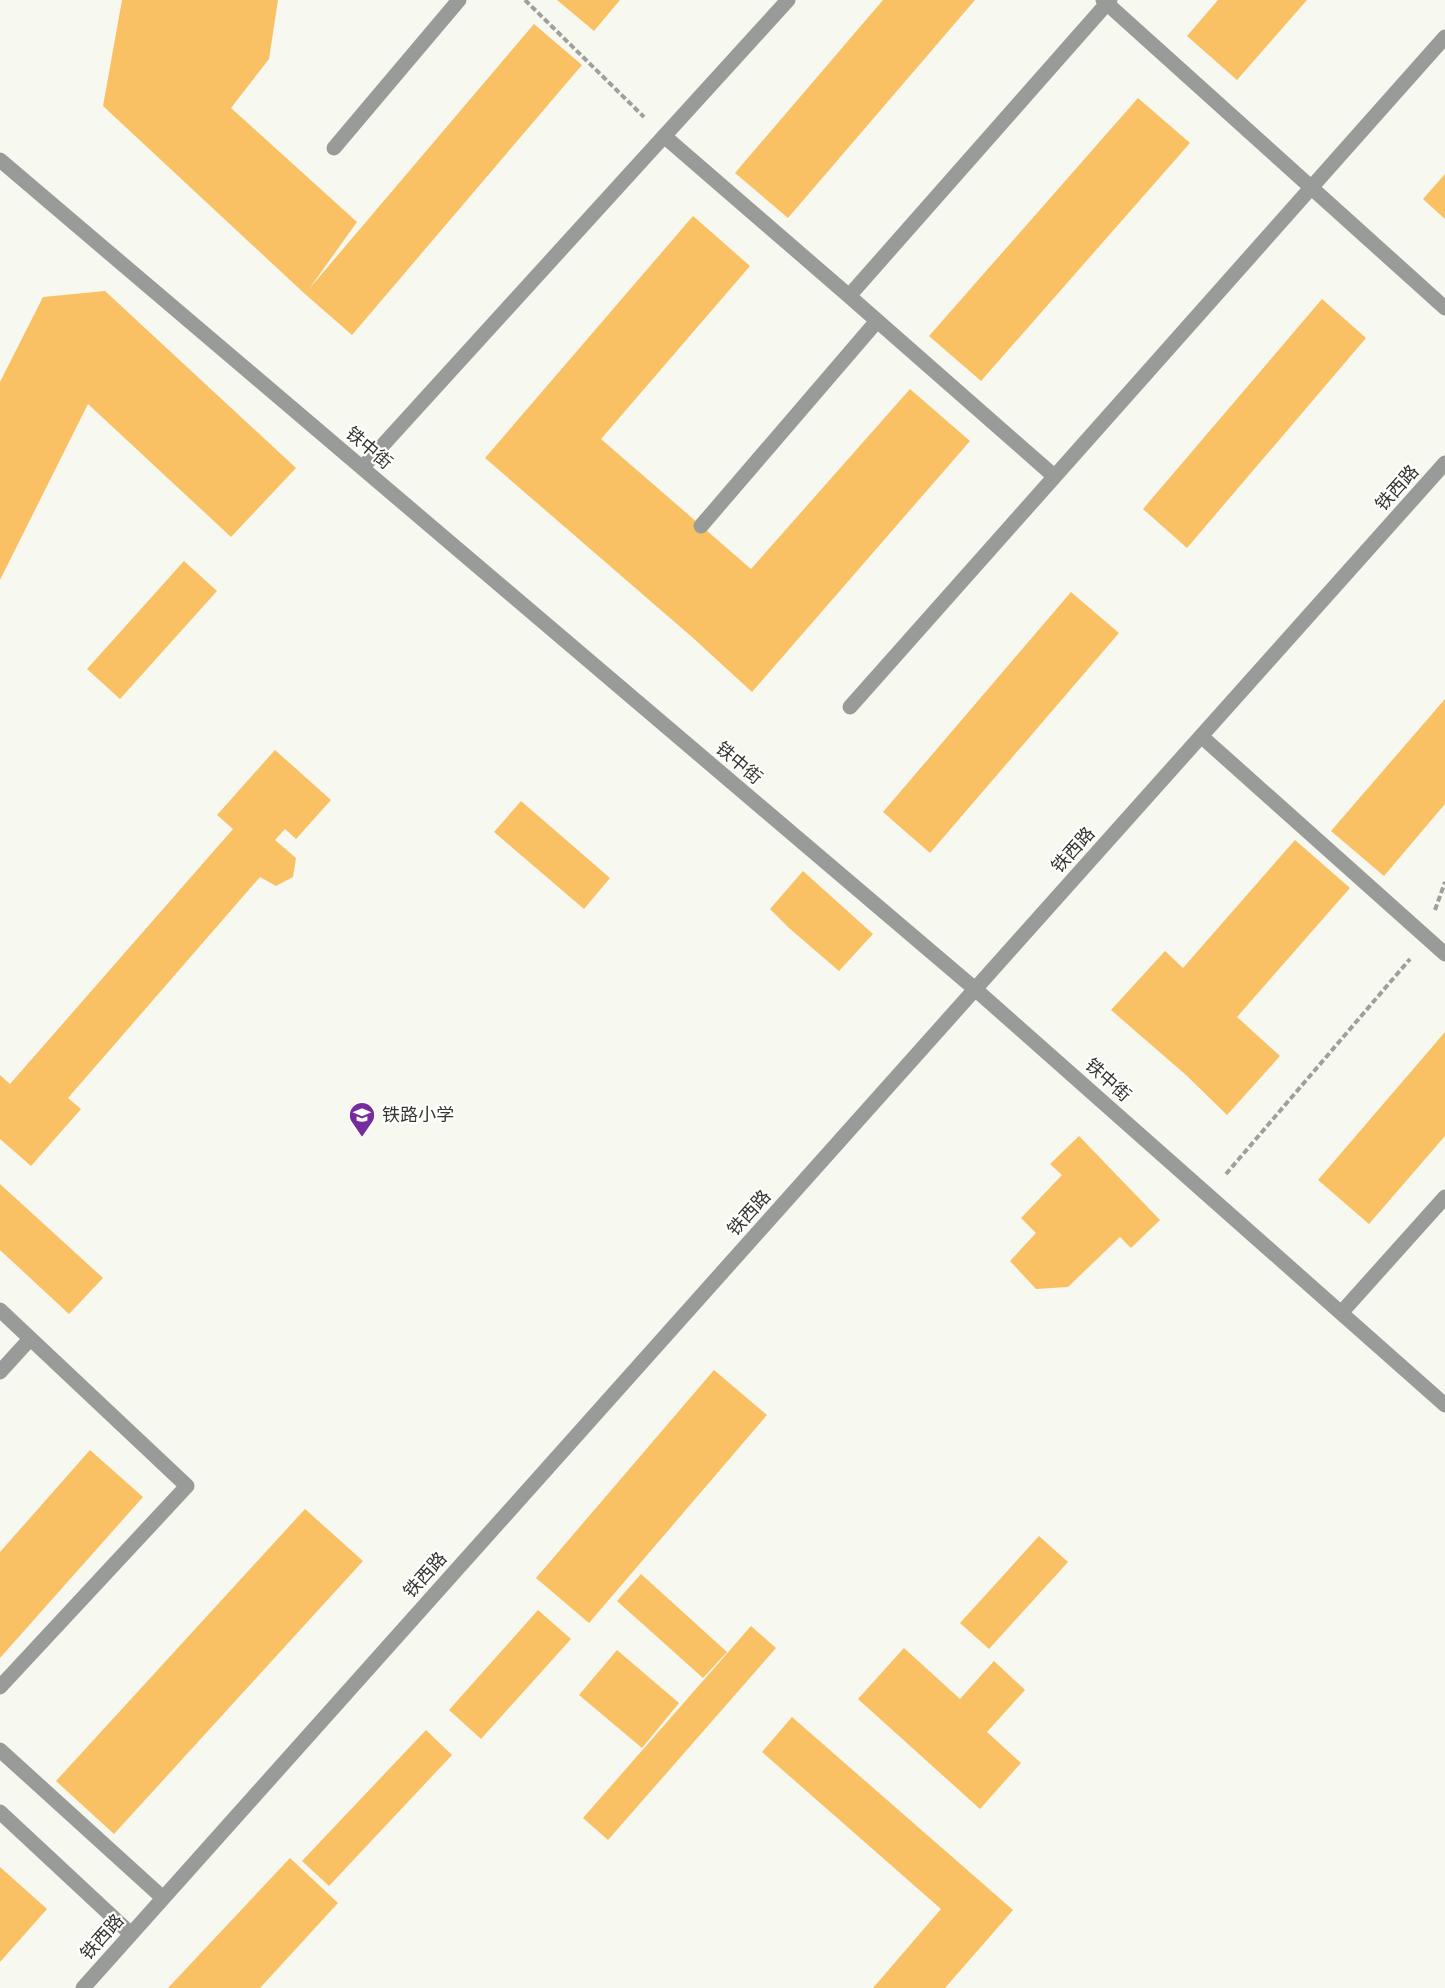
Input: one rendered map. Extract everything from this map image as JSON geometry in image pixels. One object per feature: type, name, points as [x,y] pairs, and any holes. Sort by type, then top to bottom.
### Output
[{"type":"street","points":[[334,148],[459,0]]},
{"type":"street","points":[[362,468],[788,0]]},
{"type":"street","points":[[849,296],[1107,1],[1445,308]]},
{"type":"street","points":[[850,707],[1445,37]]},
{"type":"street","points":[[664,136],[1054,476]]},
{"type":"street","name":"铁中街","points":[[0,160],[975,989],[1445,1405]]},
{"type":"street","points":[[701,526],[877,321]]},
{"type":"street","name":"铁西路","points":[[83,1988],[1445,463]]},
{"type":"street","points":[[1201,736],[1445,954]]},
{"type":"street","points":[[1341,1313],[1445,1197]]},
{"type":"street","points":[[0,1310],[187,1486],[0,1687]]},
{"type":"street","points":[[0,1372],[30,1339]]},
{"type":"street","points":[[0,1750],[163,1898]]},
{"type":"street","points":[[0,1812],[131,1934]]},
{"type":"path","points":[[525,0],[664,136]]},
{"type":"path","points":[[1433,914],[1445,882]]},
{"type":"path","points":[[1208,1195],[1414,954]]},
{"type":"building","points":[[122,0],[278,0],[269,59],[231,108],[357,222],[309,289],[534,24],[582,65],[352,335],[103,106]]},
{"type":"building","points":[[557,0],[620,0],[594,31]]},
{"type":"building","points":[[883,0],[975,0],[788,218],[735,173]]},
{"type":"building","points":[[1218,0],[1307,0],[1237,80],[1187,36]]},
{"type":"building","points":[[1138,98],[1190,143],[981,381],[929,336]]},
{"type":"building","points":[[1445,174],[1445,219],[1423,199]]},
{"type":"building","points":[[693,216],[750,266],[601,439],[751,569],[910,389],[970,441],[752,692],[692,637],[485,458]]},
{"type":"building","points":[[105,291],[296,468],[231,537],[88,404],[0,580],[0,382],[43,297]]},
{"type":"building","points":[[1322,299],[1366,338],[1187,548],[1143,509]]},
{"type":"building","points":[[184,561],[217,591],[120,699],[87,669]]},
{"type":"building","points":[[1071,592],[1119,633],[930,853],[883,812]]},
{"type":"building","points":[[1445,699],[1445,804],[1384,876],[1331,831]]},
{"type":"building","points":[[275,750],[331,800],[296,839],[285,829],[275,840],[296,858],[293,877],[276,886],[260,877],[68,1098],[81,1109],[31,1166],[0,1139],[0,1075],[10,1084],[233,829],[217,815]]},
{"type":"building","points":[[521,801],[610,878],[584,909],[494,832]]},
{"type":"building","points":[[1295,840],[1350,888],[1237,1017],[1280,1056],[1227,1115],[1186,1075],[1111,1010],[1165,951],[1183,968]]},
{"type":"building","points":[[803,871],[873,934],[839,971],[770,909]]},
{"type":"building","points":[[1445,1032],[1445,1136],[1369,1224],[1318,1180]]},
{"type":"building","points":[[1079,1136],[1160,1220],[1131,1248],[1120,1237],[1068,1287],[1036,1289],[1010,1261],[1036,1233],[1021,1218],[1062,1175],[1050,1164]]},
{"type":"building","points":[[0,1184],[103,1278],[69,1314],[0,1250]]},
{"type":"building","points":[[714,1370],[767,1415],[589,1623],[536,1578]]},
{"type":"building","points":[[90,1450],[143,1497],[0,1658],[0,1552]]},
{"type":"building","points":[[305,1509],[363,1561],[114,1834],[56,1781]]},
{"type":"building","points":[[1039,1536],[1068,1562],[989,1649],[960,1623]]},
{"type":"building","points":[[641,1574],[727,1652],[703,1678],[617,1601]]},
{"type":"building","points":[[538,1610],[571,1639],[481,1739],[449,1710]]},
{"type":"building","points":[[751,1626],[776,1648],[608,1840],[583,1818]]},
{"type":"building","points":[[904,1648],[960,1699],[994,1661],[1025,1690],[987,1732],[1021,1763],[980,1809],[858,1699]]},
{"type":"building","points":[[617,1650],[679,1703],[642,1748],[579,1695]]},
{"type":"building","points":[[792,1717],[1013,1910],[945,1988],[873,1988],[941,1909],[762,1752]]},
{"type":"building","points":[[426,1730],[452,1755],[329,1886],[302,1861]]},
{"type":"building","points":[[290,1858],[338,1903],[260,1988],[168,1988]]},
{"type":"building","points":[[0,1867],[47,1909],[0,1962]]},
{"type":"place","name":"铁路小学","points":[[362,1138]]}]
